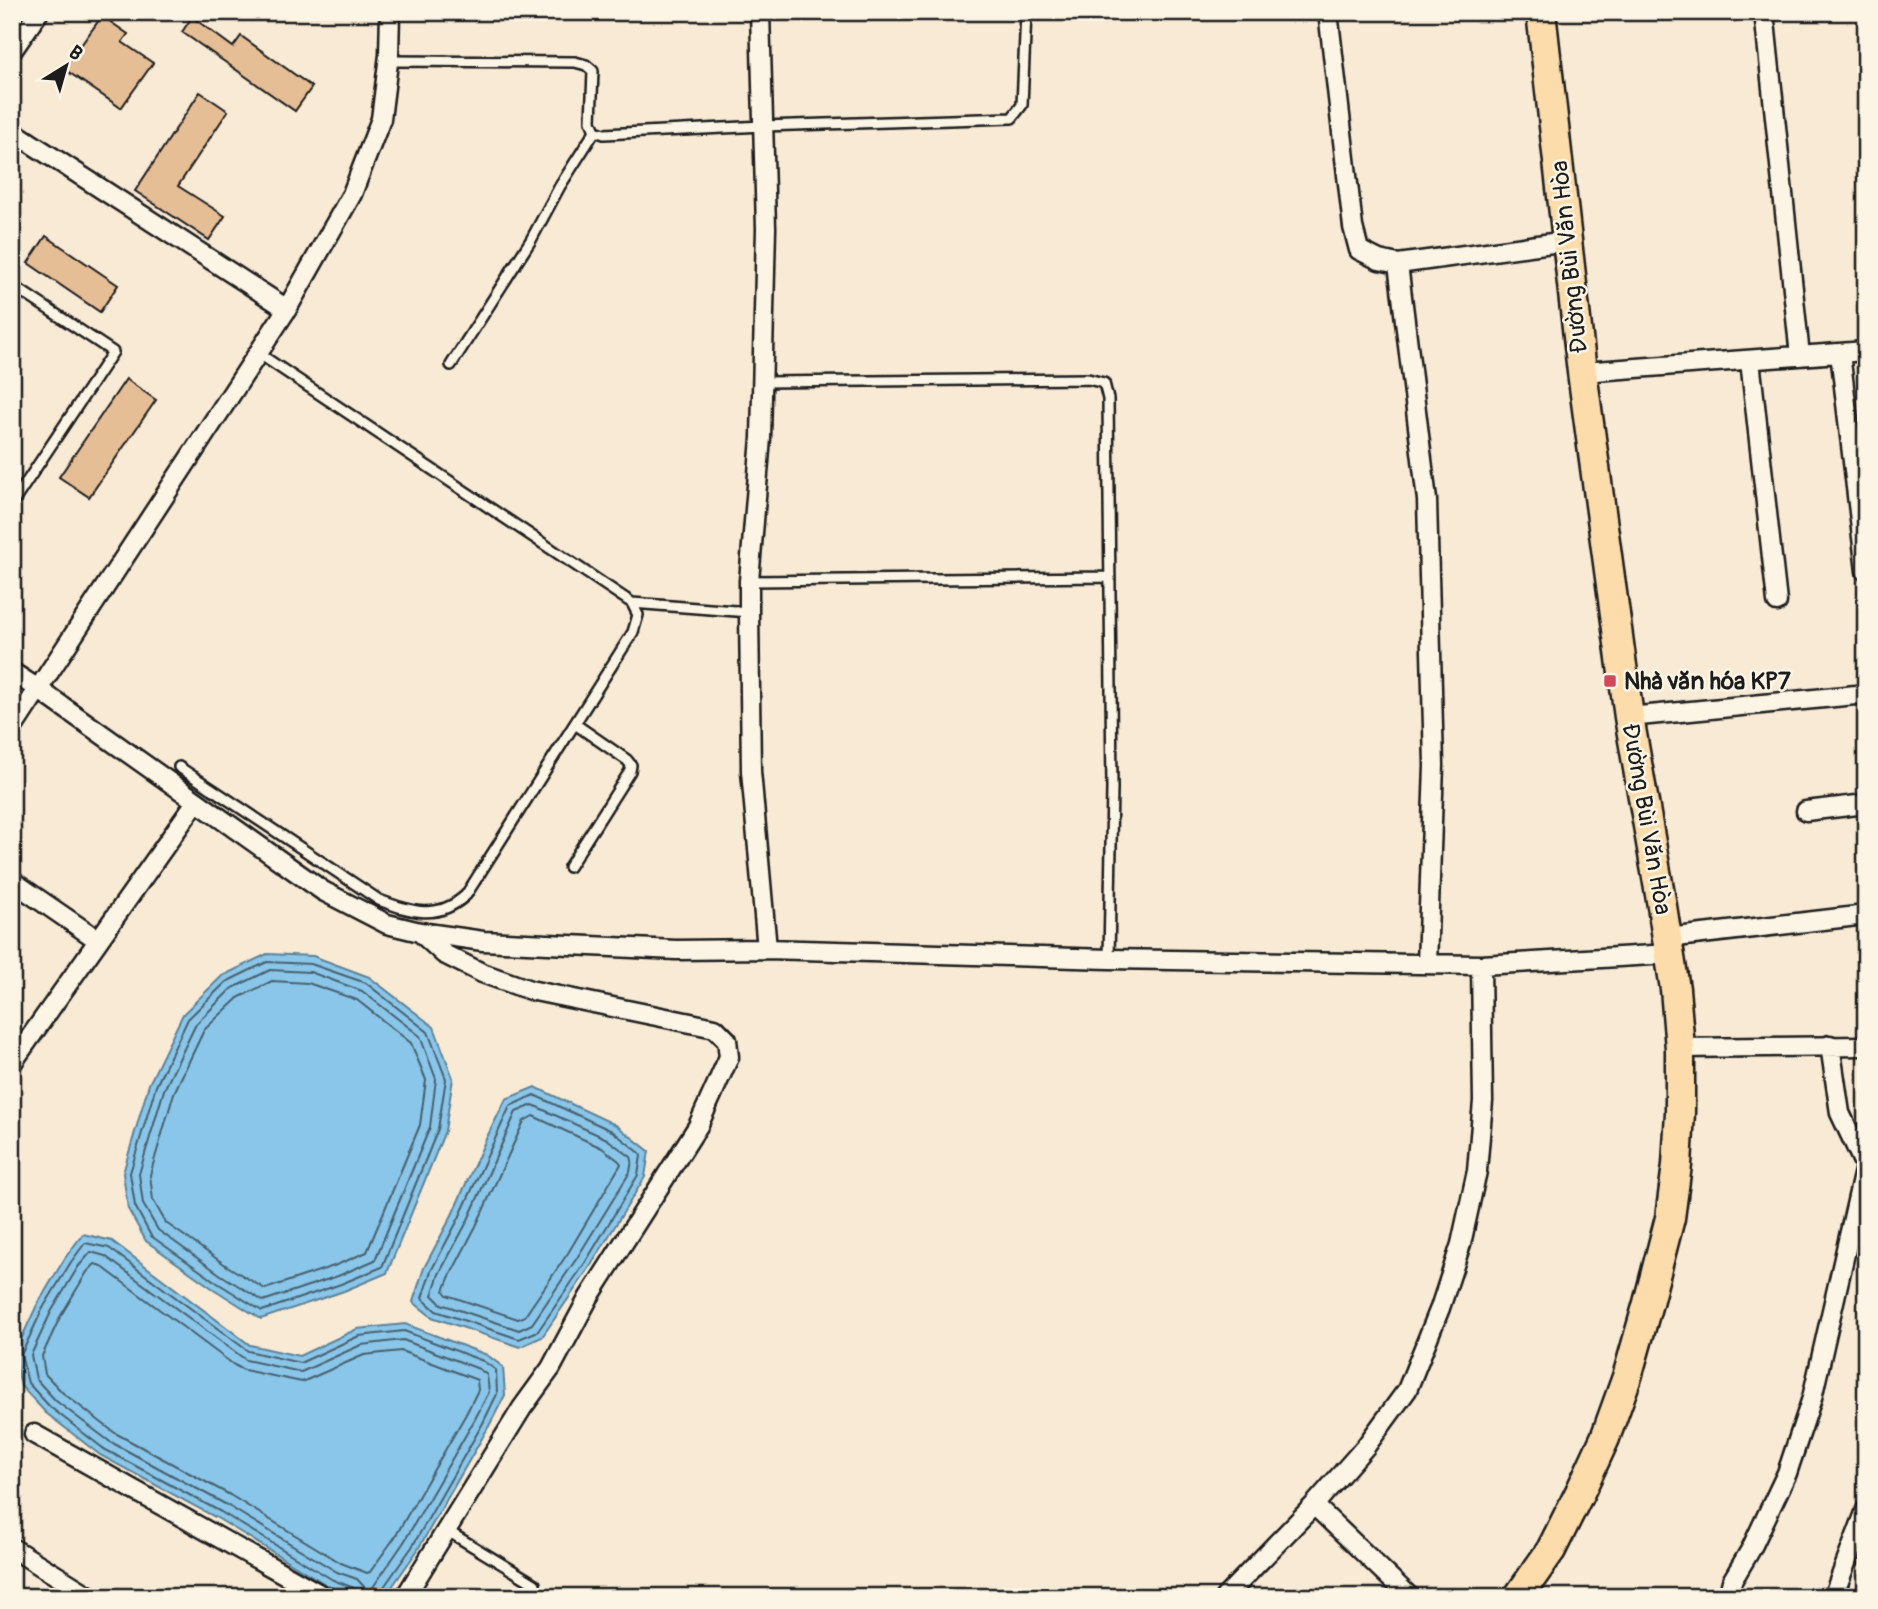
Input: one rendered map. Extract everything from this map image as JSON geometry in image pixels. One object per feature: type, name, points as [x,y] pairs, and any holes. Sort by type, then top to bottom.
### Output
[{"type":"main road","name":"Đường Bùi Văn Hòa","points":[[1518,1597],[1551,1550],[1580,1492],[1605,1438],[1627,1377],[1670,1218],[1680,1112],[1680,1048],[1669,946],[1629,717],[1581,373],[1541,12]]},
{"type":"street","points":[[12,51],[39,12]]},
{"type":"street","points":[[12,729],[287,309],[352,194],[380,119],[388,61],[390,12]]},
{"type":"street","points":[[760,12],[766,228],[761,438],[748,582],[751,771],[767,949]]},
{"type":"street","points":[[1328,12],[1353,227],[1359,250],[1379,260],[1398,264],[1567,241]]},
{"type":"street","points":[[1764,12],[1800,356]]},
{"type":"street","points":[[12,131],[287,309]]},
{"type":"street","points":[[1398,264],[1427,500],[1434,765],[1427,964]]},
{"type":"street","points":[[1581,373],[1866,351]]},
{"type":"street","points":[[1840,353],[1866,570]]},
{"type":"street","points":[[1750,360],[1777,602]]},
{"type":"street","points":[[12,673],[323,891],[387,924],[420,932],[483,941],[676,950],[767,949],[1109,959],[1481,965],[1669,946],[1866,915]]},
{"type":"street","points":[[1629,717],[1866,694]]},
{"type":"street","points":[[12,1063],[196,802]]},
{"type":"street","points":[[1806,811],[1866,804]]},
{"type":"street","points":[[12,881],[98,940]]},
{"type":"street","points":[[405,1597],[522,1408],[551,1368],[589,1297],[698,1126],[729,1057],[727,1041],[715,1028],[530,990],[482,973],[444,954],[420,932]]},
{"type":"street","points":[[1225,1597],[1314,1505],[1366,1446],[1407,1390],[1440,1308],[1461,1244],[1477,1171],[1483,1101],[1481,965]]},
{"type":"street","points":[[1727,1596],[1787,1473],[1812,1398],[1865,1166],[1840,1113],[1830,1045]]},
{"type":"street","points":[[1680,1048],[1866,1045]]},
{"type":"street","points":[[34,1434],[325,1597]]},
{"type":"street","points":[[1314,1505],[1410,1597]]},
{"type":"street","points":[[1833,1597],[1866,1510]]},
{"type":"street","points":[[12,1548],[91,1597]]},
{"type":"lane","points":[[595,131],[604,134],[1012,118],[1022,105],[1026,12]]},
{"type":"lane","points":[[388,61],[576,62],[593,71],[592,121],[595,131],[560,186],[531,240],[451,365]]},
{"type":"lane","points":[[12,285],[113,352],[12,504]]},
{"type":"lane","points":[[258,353],[632,603],[749,612]]},
{"type":"lane","points":[[762,382],[1088,379],[1104,383],[1108,399],[1112,788],[1109,959]]},
{"type":"lane","points":[[748,582],[1109,576]]},
{"type":"lane","points":[[179,767],[379,900],[400,908],[430,912],[447,910],[466,895],[633,632],[638,615],[632,603]]},
{"type":"lane","points":[[569,867],[630,771],[631,765],[575,724]]},
{"type":"lane","points":[[446,1530],[535,1584]]},
{"type":"water","points":[[267,954],[313,956],[369,977],[434,1027],[453,1078],[445,1131],[387,1273],[344,1291],[261,1319],[146,1241],[128,1209],[123,1173],[149,1084],[183,1014],[222,976]]},
{"type":"water","points":[[535,1087],[616,1125],[649,1151],[645,1177],[590,1267],[542,1337],[520,1347],[432,1317],[413,1302],[424,1268],[506,1099]]},
{"type":"water","points":[[83,1234],[112,1241],[250,1345],[299,1356],[357,1329],[405,1324],[487,1355],[503,1367],[505,1395],[417,1551],[387,1594],[360,1597],[330,1587],[217,1518],[100,1455],[46,1413],[21,1386],[14,1354],[37,1305]]},
{"type":"building","points":[[102,16],[128,34],[122,42],[153,63],[121,108],[64,69]]},
{"type":"building","points":[[192,17],[233,47],[241,36],[312,87],[295,111],[182,32]]},
{"type":"building","points":[[200,92],[228,111],[178,186],[225,216],[209,240],[135,191]]},
{"type":"building","points":[[46,236],[118,285],[100,312],[28,263]]},
{"type":"building","points":[[126,379],[156,400],[89,497],[59,477]]},
{"type":"place","name":"Nhà văn hóa KP7","points":[[1610,681]]}]
